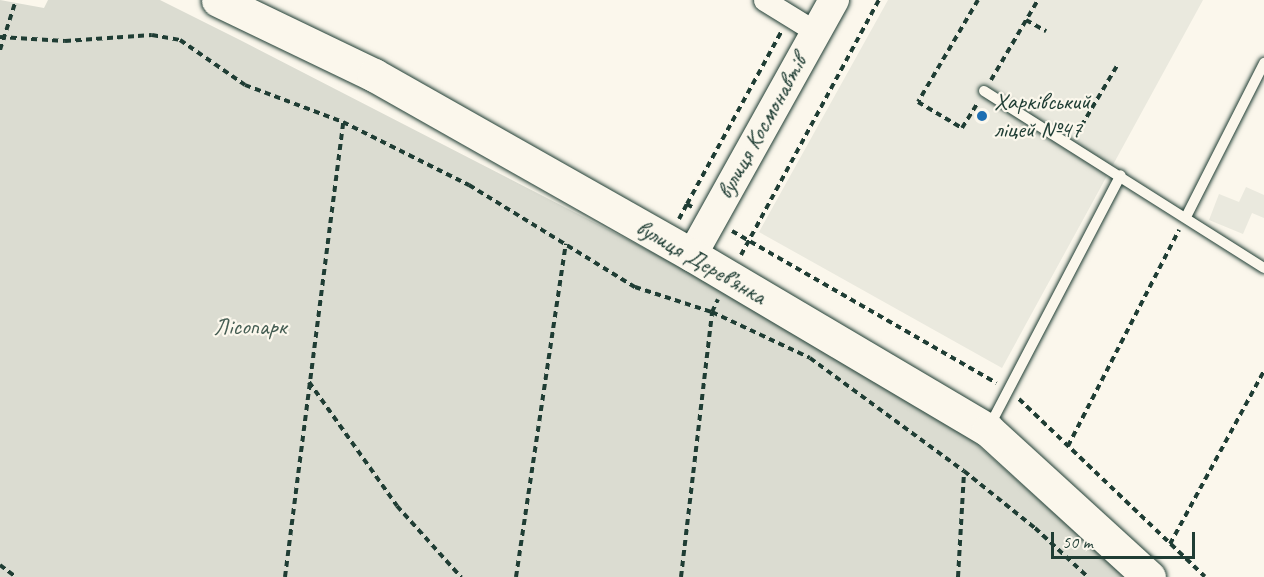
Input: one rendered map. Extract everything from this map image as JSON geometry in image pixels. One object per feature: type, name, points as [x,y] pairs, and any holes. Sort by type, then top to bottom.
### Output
[{"type":"main road","name":"вулиця Дерев’янка","points":[[218,0],[374,75],[692,255],[988,430],[1149,577]]},
{"type":"street","points":[[764,0],[816,32]]},
{"type":"street","name":"вулиця Космонавтів","points":[[692,255],[834,0]]},
{"type":"lane","points":[[1186,217],[1264,63]]},
{"type":"lane","points":[[984,91],[1264,268]]},
{"type":"lane","points":[[988,430],[1120,175]]},
{"type":"path","points":[[0,50],[1,38],[16,0]]},
{"type":"path","points":[[748,241],[879,0]]},
{"type":"path","points":[[978,0],[918,102],[962,128],[1038,0]]},
{"type":"path","points":[[687,204],[790,15]]},
{"type":"path","points":[[1026,20],[1046,31]]},
{"type":"path","points":[[1,38],[65,41],[152,35],[180,39],[245,86],[344,122],[469,185],[635,287],[712,312],[810,358],[964,471],[1035,528],[1088,577]]},
{"type":"path","points":[[1071,144],[1118,64]]},
{"type":"path","points":[[285,577],[344,122]]},
{"type":"path","points":[[1068,446],[1186,217]]},
{"type":"path","points":[[516,577],[566,244]]},
{"type":"path","points":[[681,577],[712,312],[722,288]]},
{"type":"path","points":[[1170,544],[1264,370]]},
{"type":"path","points":[[309,382],[397,506],[461,577]]},
{"type":"path","points":[[958,577],[964,471]]},
{"type":"path","points":[[0,565],[16,577]]},
{"type":"shaded area","name":"Харківський ліцей №47","points":[[888,0],[1203,0],[1002,368],[759,232]]},
{"type":"shaded area","points":[[1246,187],[1264,195],[1264,218],[1252,213],[1243,234],[1209,220],[1219,194],[1239,202]]},
{"type":"green space","name":"Лісопарк","points":[[0,0],[44,8],[48,0],[160,0],[240,40],[722,288],[954,424],[1126,577],[0,577]]},
{"type":"place","name":"Харківський ліцей №47","points":[[982,116]]}]
